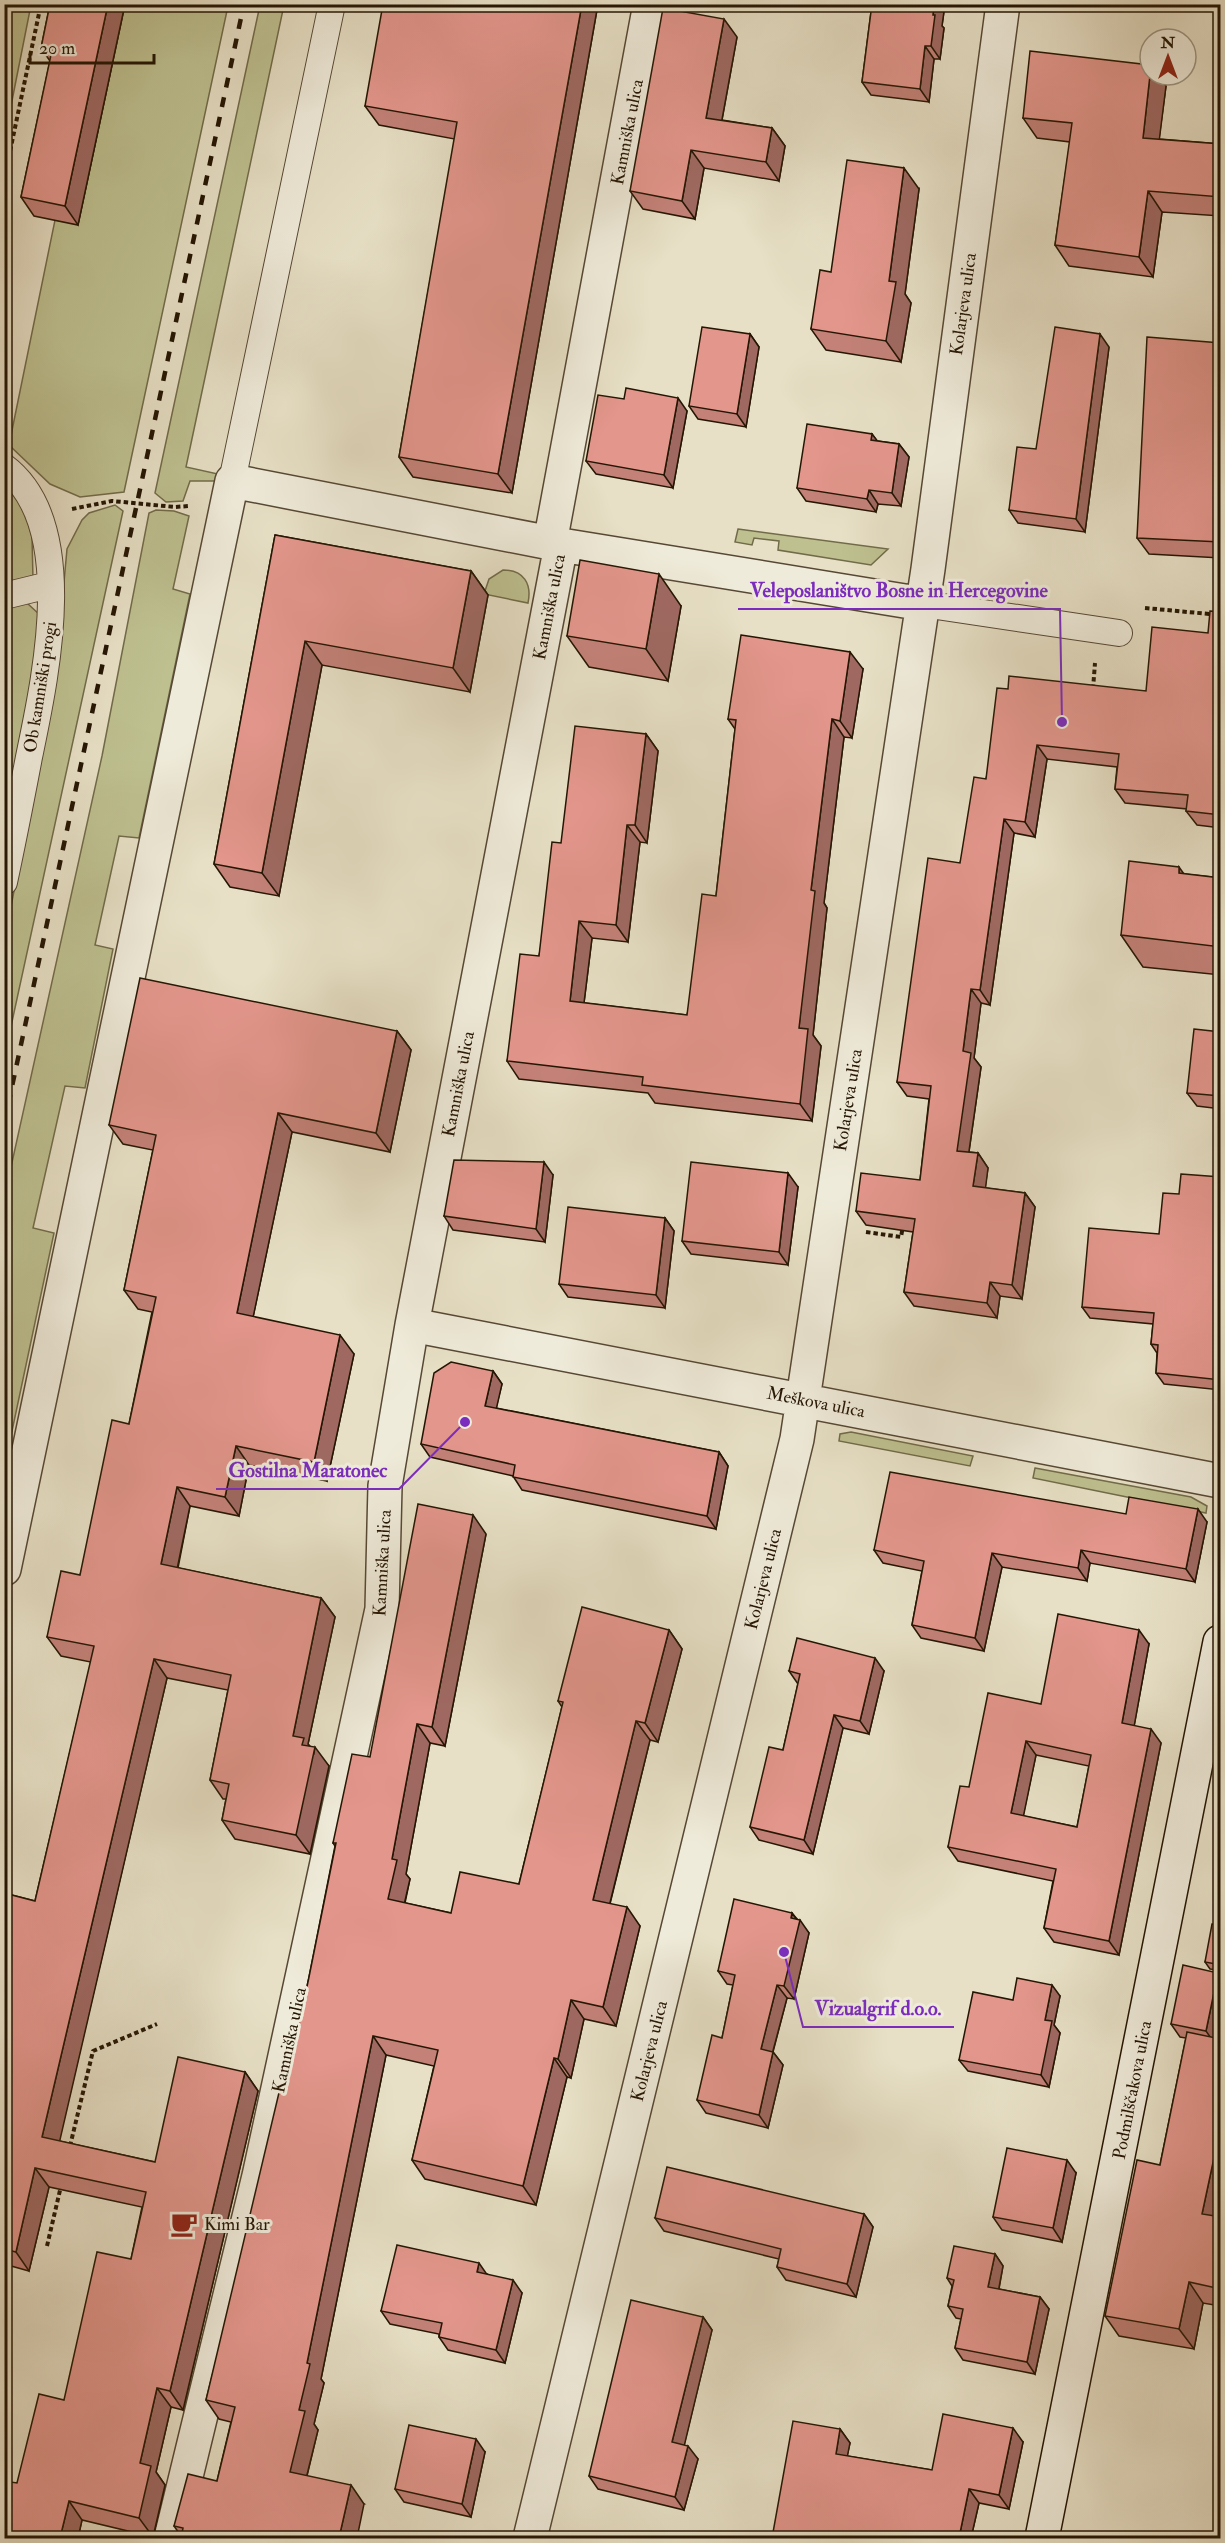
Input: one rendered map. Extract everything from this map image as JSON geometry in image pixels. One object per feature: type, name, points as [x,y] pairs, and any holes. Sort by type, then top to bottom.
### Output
[{"type":"street","name":"Kamniška ulica","points":[[171,2538],[259,2176],[382,1608],[386,1486],[412,1325],[556,544],[650,4]]},
{"type":"street","name":"Kolarjeva ulica","points":[[530,2538],[797,1439],[923,604],[1003,4]]},
{"type":"street","name":"Kamniška ulica","points":[[230,494],[923,604]]},
{"type":"street","points":[[4,1569],[230,494]]},
{"type":"street","name":"Meškova ulica","points":[[412,1325],[1221,1480]]},
{"type":"street","name":"Podmilščakova ulica","points":[[1042,2538],[1221,1642]]},
{"type":"lane","points":[[230,494],[332,4]]},
{"type":"lane","name":"Ob kamniški progi","points":[[4,467],[14,474],[27,491],[39,515],[48,554],[52,615],[45,679],[4,882]]},
{"type":"lane","points":[[4,596],[49,585]]},
{"type":"lane","points":[[923,604],[1119,633]]},
{"type":"path","points":[[4,180],[41,4]]},
{"type":"path","points":[[39,515],[111,501],[175,507],[208,504],[230,494]]},
{"type":"path","points":[[1119,633],[1122,612],[1129,607],[1221,615]]},
{"type":"path","points":[[1093,690],[1095,665]]},
{"type":"path","points":[[865,1232],[901,1237],[903,1224],[910,1225]]},
{"type":"path","points":[[69,2148],[93,2051],[157,2024]]},
{"type":"path","points":[[47,2246],[62,2181]]},
{"type":"green space","points":[[222,4],[228,6],[124,492],[80,497],[50,484],[9,445],[55,220],[78,224],[125,5]]},
{"type":"green space","points":[[4,5],[31,5],[5,136]]},
{"type":"green space","points":[[260,5],[284,5],[186,467],[218,474],[216,481],[190,481],[183,501],[166,502],[155,493]]},
{"type":"green space","points":[[5,481],[22,501],[32,537],[33,580],[27,603],[40,615],[40,640],[5,828]]},
{"type":"green space","points":[[115,505],[123,511],[5,1054],[5,937],[55,681],[67,549],[82,520],[89,513]]},
{"type":"green space","points":[[156,510],[174,511],[189,516],[173,589],[190,594],[139,838],[119,836],[95,945],[113,949],[85,1088],[65,1086],[33,1228],[54,1233],[5,1464],[5,1194],[102,756],[149,513]]},
{"type":"green space","points":[[738,529],[888,549],[871,565],[778,550],[779,541],[754,538],[752,545],[735,542]]},
{"type":"green space","points":[[503,570],[516,572],[525,579],[529,590],[528,603],[484,594],[489,579]]},
{"type":"green space","points":[[851,1432],[973,1456],[970,1466],[839,1441],[840,1434]]},
{"type":"green space","points":[[1035,1468],[1191,1497],[1207,1506],[1206,1513],[1033,1478]]},
{"type":"building","points":[[50,4],[108,4],[65,206],[21,197],[52,50],[41,48]]},
{"type":"building","points":[[383,4],[582,4],[498,474],[399,457],[457,122],[365,106]]},
{"type":"building","points":[[872,4],[934,4],[931,46],[925,46],[920,89],[862,82]]},
{"type":"building","points":[[663,8],[724,19],[706,118],[772,128],[766,162],[691,150],[682,201],[630,191]]},
{"type":"building","points":[[1030,51],[1138,64],[1138,87],[1149,87],[1143,138],[1221,144],[1221,197],[1148,191],[1139,257],[1055,245],[1072,123],[1023,118]]},
{"type":"building","points":[[847,160],[904,168],[889,281],[896,282],[886,341],[811,329],[820,270],[831,272]]},
{"type":"building","points":[[702,327],[750,334],[737,414],[689,406]]},
{"type":"building","points":[[1055,327],[1100,334],[1076,519],[1009,510],[1017,447],[1036,449]]},
{"type":"building","points":[[1147,337],[1221,343],[1221,542],[1137,538]]},
{"type":"building","points":[[626,388],[678,398],[664,475],[586,461],[598,395],[624,399]]},
{"type":"building","points":[[807,424],[872,434],[871,440],[899,444],[892,493],[869,490],[867,499],[797,488]]},
{"type":"building","points":[[275,535],[471,571],[453,668],[305,641],[262,873],[214,864]]},
{"type":"building","points":[[580,560],[659,574],[646,649],[567,636]]},
{"type":"building","points":[[1210,611],[1221,612],[1221,815],[1186,811],[1188,795],[1115,789],[1119,754],[1037,745],[1025,822],[1004,819],[980,990],[971,989],[963,1051],[971,1053],[957,1151],[978,1153],[973,1186],[1025,1193],[1012,1285],[990,1282],[987,1303],[904,1292],[915,1219],[856,1211],[861,1173],[920,1180],[931,1086],[897,1082],[928,858],[960,863],[974,777],[986,779],[997,688],[1008,689],[1009,676],[1146,691],[1152,627],[1208,633]]},
{"type":"building","points":[[741,635],[850,652],[840,721],[832,719],[811,890],[815,891],[799,1028],[808,1029],[800,1104],[642,1085],[643,1077],[507,1061],[520,954],[539,956],[552,842],[561,843],[575,726],[646,734],[635,825],[627,825],[616,925],[579,921],[570,1001],[687,1015],[702,894],[716,896],[736,720],[728,719]]},
{"type":"building","points":[[1129,861],[1179,867],[1179,873],[1221,878],[1221,947],[1121,935]]},
{"type":"building","points":[[140,978],[397,1031],[376,1133],[278,1113],[237,1313],[340,1335],[314,1462],[236,1446],[225,1497],[177,1487],[161,1564],[321,1598],[293,1736],[304,1738],[302,1745],[315,1747],[296,1835],[222,1820],[229,1784],[210,1780],[231,1675],[154,1659],[42,2137],[155,2162],[178,2057],[245,2072],[170,2391],[157,2388],[140,2463],[151,2466],[139,2518],[69,2501],[60,2538],[4,2538],[4,2481],[17,2483],[39,2394],[64,2400],[97,2252],[131,2259],[146,2192],[35,2168],[16,2252],[4,2249],[4,2034],[7,2025],[4,2024],[4,1893],[35,1901],[94,1646],[47,1637],[61,1571],[80,1575],[112,1420],[129,1424],[156,1297],[124,1290],[156,1135],[109,1125]]},
{"type":"building","points":[[1194,1029],[1221,1032],[1221,1096],[1187,1093]]},
{"type":"building","points":[[454,1160],[544,1162],[536,1229],[444,1216]]},
{"type":"building","points":[[691,1162],[788,1173],[779,1252],[682,1241]]},
{"type":"building","points":[[1181,1174],[1221,1177],[1221,1380],[1156,1373],[1158,1345],[1151,1344],[1154,1313],[1082,1307],[1089,1228],[1159,1234],[1163,1193],[1179,1194]]},
{"type":"building","points":[[568,1207],[665,1218],[656,1295],[559,1284]]},
{"type":"building","points":[[451,1362],[493,1371],[485,1406],[719,1452],[707,1516],[513,1477],[515,1465],[421,1444],[434,1373]]},
{"type":"building","points":[[890,1472],[1126,1514],[1129,1497],[1198,1509],[1186,1569],[1081,1550],[1078,1568],[992,1553],[975,1638],[912,1625],[924,1561],[874,1550]]},
{"type":"building","points":[[418,1504],[473,1515],[432,1727],[417,1724],[392,1859],[397,1860],[388,1899],[451,1913],[460,1872],[519,1884],[563,1702],[558,1701],[582,1607],[669,1630],[645,1723],[636,1721],[593,1900],[627,1907],[603,2007],[571,2000],[558,2059],[554,2058],[523,2186],[412,2160],[438,2050],[373,2036],[307,2363],[310,2364],[299,2410],[305,2411],[290,2472],[351,2485],[339,2538],[181,2538],[183,2528],[174,2526],[188,2474],[217,2481],[235,2407],[206,2400],[282,2080],[287,2081],[352,1754],[370,1757]]},
{"type":"building","points":[[1058,1614],[1139,1630],[1122,1723],[1151,1729],[1109,1941],[1044,1928],[1056,1869],[948,1847],[960,1786],[969,1787],[988,1693],[1041,1704]],"holes":[[[1026,1741],[1091,1755],[1077,1827],[1011,1813]]]},
{"type":"building","points":[[797,1638],[875,1658],[860,1721],[834,1715],[804,1840],[750,1827],[769,1747],[783,1750],[800,1674],[789,1671]]},
{"type":"building","points":[[734,1899],[792,1913],[791,1918],[800,1920],[784,1986],[777,1985],[761,2049],[773,2052],[759,2115],[697,2100],[712,2035],[722,2038],[735,1975],[718,1971]]},
{"type":"building","points":[[1212,1924],[1221,1925],[1221,1965],[1205,1962]]},
{"type":"building","points":[[1183,1965],[1218,1973],[1206,2031],[1171,2024]]},
{"type":"building","points":[[1017,1978],[1052,1985],[1045,2020],[1052,2021],[1041,2075],[959,2060],[973,1992],[1013,2000]]},
{"type":"building","points":[[1187,2032],[1221,2039],[1221,2125],[1202,2214],[1221,2217],[1221,2289],[1189,2282],[1179,2329],[1105,2316],[1137,2160],[1160,2165]]},
{"type":"building","points":[[1007,2148],[1067,2160],[1053,2228],[993,2217]]},
{"type":"building","points":[[667,2167],[864,2214],[847,2284],[777,2267],[781,2249],[655,2218]]},
{"type":"building","points":[[397,2245],[479,2263],[477,2272],[513,2280],[496,2350],[439,2337],[442,2323],[381,2311]]},
{"type":"building","points":[[954,2246],[995,2254],[988,2287],[1040,2297],[1027,2362],[955,2348],[963,2309],[948,2306],[954,2280],[947,2278]]},
{"type":"building","points":[[631,2300],[703,2317],[672,2442],[688,2446],[675,2497],[589,2476]]},
{"type":"building","points":[[943,2414],[1013,2428],[999,2495],[969,2489],[959,2538],[772,2538],[793,2421],[840,2429],[836,2454],[932,2470]]},
{"type":"building","points":[[409,2425],[476,2439],[462,2504],[395,2489]]},
{"type":"railway","points":[[4,1124],[244,4]]},
{"type":"place","name":"Veleposlaništvo Bosne in Hercegovine","points":[[1062,722]]},
{"type":"place","name":"Gostilna Maratonec","points":[[465,1422]]},
{"type":"place","name":"Vizualgrif d.o.o.","points":[[784,1952]]},
{"type":"place","name":"Kimi Bar","points":[[184,2224]]}]
